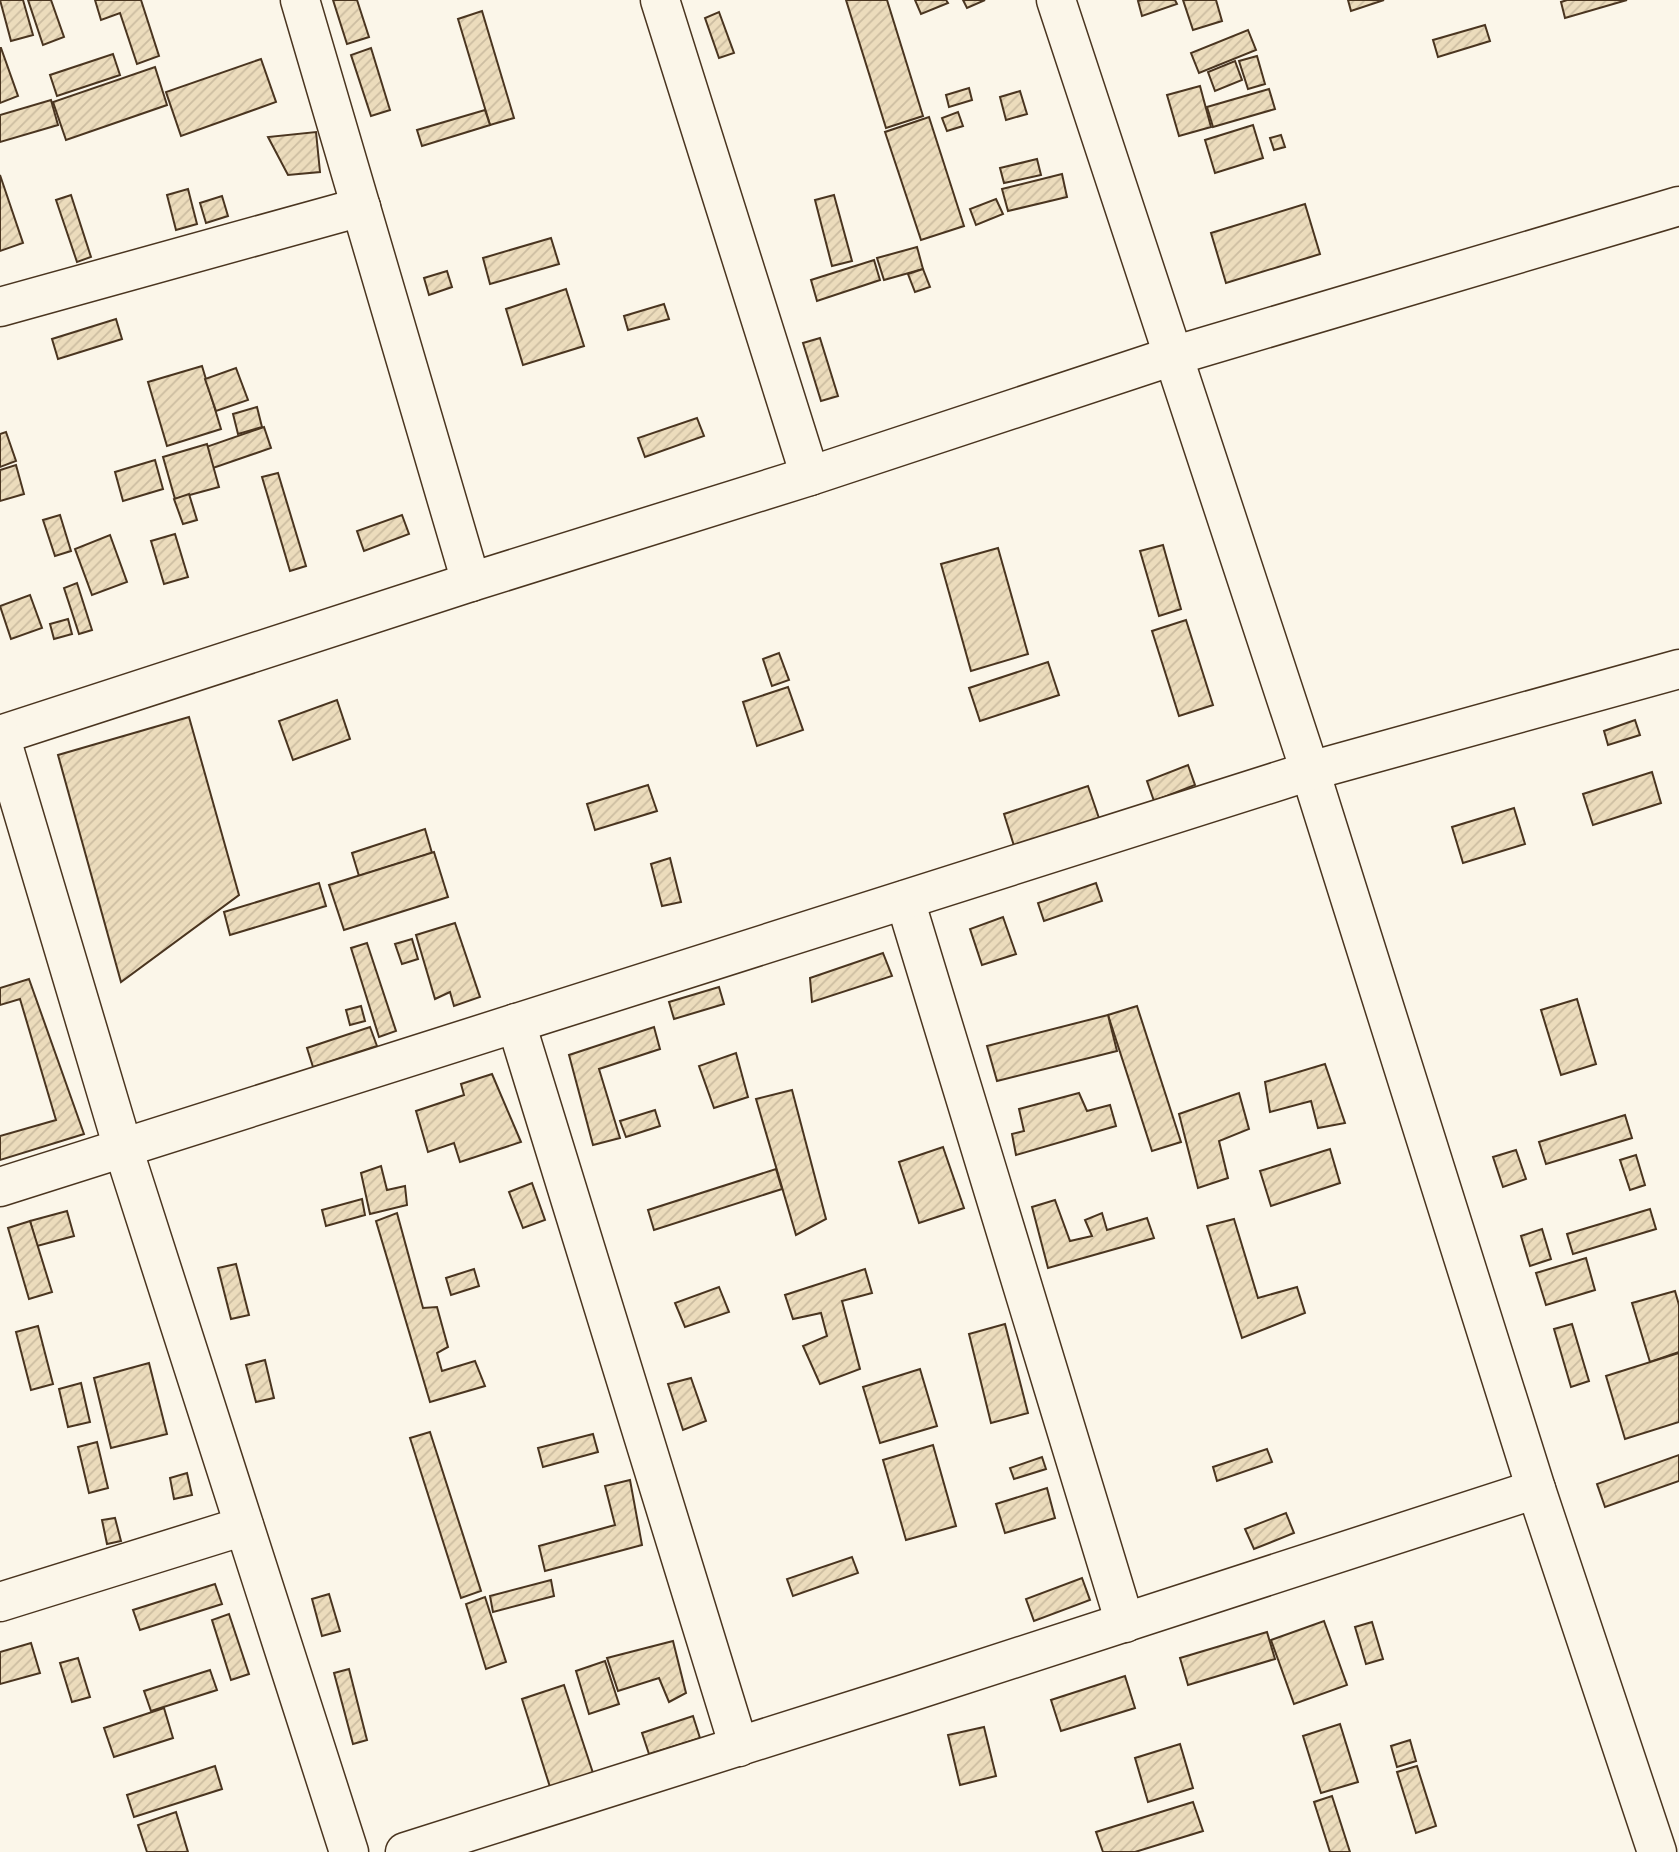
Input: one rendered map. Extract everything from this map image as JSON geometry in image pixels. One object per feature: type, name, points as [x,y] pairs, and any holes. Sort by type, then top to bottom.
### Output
[{"type":"street","points":[[300,0],[471,582]]},
{"type":"street","points":[[660,0],[810,476]]},
{"type":"street","points":[[1056,0],[1310,771],[1535,1489],[1657,1852]]},
{"type":"street","points":[[349,1852],[123,1148],[0,735],[471,582],[810,476],[1173,356],[1679,206]]},
{"type":"street","points":[[0,307],[361,207]]},
{"type":"street","points":[[0,1186],[1310,771],[1677,676]]},
{"type":"street","points":[[905,900],[1125,1623]]},
{"type":"street","points":[[516,1023],[739,1747]]},
{"type":"street","points":[[405,1852],[739,1747],[1535,1489]]},
{"type":"street","points":[[0,1602],[244,1526]]},
{"type":"building","points":[[0,0],[23,0],[33,35],[11,41]]},
{"type":"building","points":[[28,0],[51,0],[64,37],[43,45]]},
{"type":"building","points":[[95,0],[141,0],[159,56],[137,64],[120,13],[101,20]]},
{"type":"building","points":[[333,0],[357,0],[369,37],[347,44]]},
{"type":"building","points":[[846,0],[887,0],[923,116],[886,128]]},
{"type":"building","points":[[915,0],[946,0],[948,3],[921,14]]},
{"type":"building","points":[[963,0],[985,0],[967,8]]},
{"type":"building","points":[[1175,0],[1177,4],[1142,16],[1138,1]]},
{"type":"building","points":[[1183,0],[1216,0],[1222,21],[1193,30]]},
{"type":"building","points":[[1348,0],[1384,0],[1351,11]]},
{"type":"building","points":[[1627,0],[1565,18],[1561,2]]},
{"type":"building","points":[[482,11],[514,118],[490,125],[458,19]]},
{"type":"building","points":[[719,12],[734,53],[719,58],[705,18]]},
{"type":"building","points":[[1485,25],[1490,41],[1438,57],[1433,40]]},
{"type":"building","points":[[1248,30],[1256,50],[1199,73],[1191,53]]},
{"type":"building","points":[[0,48],[18,96],[0,103]]},
{"type":"building","points":[[371,48],[390,110],[371,116],[351,55]]},
{"type":"building","points":[[113,54],[120,75],[57,96],[50,75]]},
{"type":"building","points":[[1257,56],[1265,84],[1248,89],[1239,61]]},
{"type":"building","points":[[261,59],[276,102],[181,136],[166,92]]},
{"type":"building","points":[[1235,61],[1242,80],[1215,91],[1208,72]]},
{"type":"building","points":[[155,67],[167,105],[66,140],[53,102]]},
{"type":"building","points":[[1200,86],[1211,127],[1179,136],[1167,95]]},
{"type":"building","points":[[969,88],[972,100],[949,107],[946,95]]},
{"type":"building","points":[[1269,89],[1275,109],[1213,127],[1207,107]]},
{"type":"building","points":[[1020,91],[1027,114],[1006,120],[1000,97]]},
{"type":"building","points":[[51,100],[58,125],[0,142],[0,115]]},
{"type":"building","points":[[485,110],[490,125],[422,146],[417,130]]},
{"type":"building","points":[[958,112],[963,126],[947,131],[942,118]]},
{"type":"building","points":[[929,117],[964,226],[921,240],[885,132]]},
{"type":"building","points":[[1253,125],[1263,158],[1215,173],[1205,140]]},
{"type":"building","points":[[316,132],[320,172],[288,175],[268,137]]},
{"type":"building","points":[[1281,135],[1285,147],[1274,150],[1270,138]]},
{"type":"building","points":[[1037,159],[1041,175],[1004,183],[1000,168]]},
{"type":"building","points":[[1062,174],[1067,197],[1008,211],[1002,189]]},
{"type":"building","points":[[0,175],[23,243],[0,251]]},
{"type":"building","points":[[188,189],[197,224],[176,230],[167,195]]},
{"type":"building","points":[[71,195],[91,257],[77,262],[56,200]]},
{"type":"building","points":[[834,195],[852,261],[832,266],[815,200]]},
{"type":"building","points":[[222,196],[228,216],[206,223],[200,203]]},
{"type":"building","points":[[996,199],[1003,214],[976,225],[970,209]]},
{"type":"building","points":[[1305,204],[1320,254],[1226,283],[1211,233]]},
{"type":"building","points":[[551,238],[559,264],[490,284],[483,258]]},
{"type":"building","points":[[917,247],[923,269],[884,280],[877,258]]},
{"type":"building","points":[[874,260],[880,280],[817,301],[811,280]]},
{"type":"building","points":[[923,269],[930,287],[915,292],[908,274]]},
{"type":"building","points":[[447,271],[452,287],[429,295],[424,278]]},
{"type":"building","points":[[566,289],[584,346],[523,365],[506,309]]},
{"type":"building","points":[[664,304],[669,319],[628,330],[624,316]]},
{"type":"building","points":[[116,319],[122,339],[58,359],[52,339]]},
{"type":"building","points":[[820,338],[838,396],[821,401],[803,343]]},
{"type":"building","points":[[202,366],[221,429],[167,446],[148,382]]},
{"type":"building","points":[[236,368],[248,400],[216,411],[205,379]]},
{"type":"building","points":[[257,407],[262,427],[238,434],[233,414]]},
{"type":"building","points":[[697,418],[704,436],[645,457],[638,438]]},
{"type":"building","points":[[264,427],[271,448],[213,468],[206,447]]},
{"type":"building","points":[[6,432],[16,461],[0,467],[0,434]]},
{"type":"building","points":[[207,444],[219,487],[175,499],[163,457]]},
{"type":"building","points":[[155,460],[163,489],[123,501],[115,472]]},
{"type":"building","points":[[16,465],[24,494],[0,501],[0,470]]},
{"type":"building","points":[[278,473],[306,566],[290,571],[262,477]]},
{"type":"building","points":[[189,494],[197,520],[183,524],[174,499]]},
{"type":"building","points":[[60,515],[71,551],[55,556],[43,520]]},
{"type":"building","points":[[402,515],[409,534],[364,551],[357,531]]},
{"type":"building","points":[[175,534],[188,577],[164,584],[151,541]]},
{"type":"building","points":[[110,535],[127,582],[92,595],[75,549]]},
{"type":"building","points":[[1163,545],[1181,609],[1159,616],[1140,551]]},
{"type":"building","points":[[998,548],[1028,654],[971,671],[941,564]]},
{"type":"building","points":[[77,583],[92,630],[79,634],[64,588]]},
{"type":"building","points":[[30,595],[42,628],[11,639],[0,606]]},
{"type":"building","points":[[68,619],[72,634],[54,639],[50,624]]},
{"type":"building","points":[[1186,620],[1213,705],[1179,716],[1152,631]]},
{"type":"building","points":[[779,653],[789,680],[772,686],[763,659]]},
{"type":"building","points":[[1048,662],[1059,695],[980,721],[969,688]]},
{"type":"building","points":[[788,687],[803,730],[757,746],[743,702]]},
{"type":"building","points":[[337,700],[350,739],[293,760],[279,721]]},
{"type":"building","points":[[189,717],[239,895],[121,982],[58,755]]},
{"type":"building","points":[[1635,720],[1640,735],[1608,745],[1604,731]]},
{"type":"building","points":[[1188,765],[1195,785],[1154,801],[1147,781]]},
{"type":"building","points":[[1652,772],[1661,803],[1593,825],[1583,794]]},
{"type":"building","points":[[648,785],[657,811],[595,830],[587,804]]},
{"type":"building","points":[[1088,786],[1100,821],[1015,849],[1004,814]]},
{"type":"building","points":[[1514,808],[1525,844],[1463,863],[1452,827]]},
{"type":"building","points":[[425,829],[432,853],[359,876],[352,853]]},
{"type":"building","points":[[434,852],[448,897],[344,930],[329,885]]},
{"type":"building","points":[[670,858],[681,902],[662,906],[651,864]]},
{"type":"building","points":[[319,883],[326,906],[230,935],[224,912]]},
{"type":"building","points":[[1096,883],[1102,901],[1044,921],[1038,903]]},
{"type":"building","points":[[1003,917],[1016,954],[982,965],[970,929]]},
{"type":"building","points":[[455,923],[480,997],[454,1006],[450,992],[435,999],[416,935]]},
{"type":"building","points":[[412,939],[418,959],[402,964],[395,944]]},
{"type":"building","points":[[367,943],[396,1031],[379,1037],[351,948]]},
{"type":"building","points":[[883,953],[892,976],[812,1002],[810,978]]},
{"type":"building","points":[[29,979],[84,1134],[0,1160],[0,1136],[56,1120],[20,999],[0,1005],[0,988]]},
{"type":"building","points":[[719,987],[724,1004],[674,1019],[669,1002]]},
{"type":"building","points":[[1577,999],[1596,1064],[1561,1075],[1541,1010]]},
{"type":"building","points":[[361,1006],[365,1021],[350,1025],[346,1010]]},
{"type":"building","points":[[1137,1006],[1181,1142],[1152,1151],[1108,1015]]},
{"type":"building","points":[[1108,1015],[1117,1051],[997,1081],[987,1046]]},
{"type":"building","points":[[370,1027],[377,1046],[313,1067],[307,1048]]},
{"type":"building","points":[[654,1027],[660,1049],[599,1069],[620,1138],[593,1145],[569,1055]]},
{"type":"building","points":[[736,1053],[748,1097],[714,1108],[699,1066]]},
{"type":"building","points":[[1325,1064],[1345,1123],[1318,1128],[1311,1101],[1270,1112],[1265,1082]]},
{"type":"building","points":[[492,1074],[521,1142],[460,1162],[454,1143],[428,1152],[416,1111],[464,1095],[461,1084]]},
{"type":"building","points":[[792,1090],[826,1219],[796,1235],[756,1099]]},
{"type":"building","points":[[1079,1093],[1087,1111],[1110,1105],[1116,1126],[1016,1155],[1012,1134],[1024,1131],[1019,1109]]},
{"type":"building","points":[[1239,1093],[1249,1129],[1219,1141],[1228,1178],[1198,1188],[1179,1114]]},
{"type":"building","points":[[655,1110],[660,1126],[626,1137],[620,1121]]},
{"type":"building","points":[[1625,1115],[1632,1138],[1546,1164],[1539,1142]]},
{"type":"building","points":[[943,1147],[964,1208],[919,1223],[899,1162]]},
{"type":"building","points":[[1330,1149],[1340,1183],[1271,1206],[1260,1171]]},
{"type":"building","points":[[1516,1150],[1526,1179],[1503,1187],[1493,1157]]},
{"type":"building","points":[[1636,1155],[1645,1185],[1630,1190],[1620,1160]]},
{"type":"building","points":[[381,1166],[387,1190],[405,1186],[407,1205],[370,1214],[361,1173]]},
{"type":"building","points":[[776,1169],[782,1189],[654,1230],[648,1210]]},
{"type":"building","points":[[532,1183],[545,1220],[523,1228],[509,1192]]},
{"type":"building","points":[[362,1199],[365,1215],[326,1226],[322,1210]]},
{"type":"building","points":[[1055,1200],[1070,1241],[1092,1236],[1085,1220],[1102,1213],[1107,1230],[1147,1218],[1154,1238],[1048,1268],[1032,1207]]},
{"type":"building","points":[[1650,1209],[1656,1229],[1573,1254],[1567,1234]]},
{"type":"building","points":[[67,1211],[74,1236],[37,1246],[30,1221]]},
{"type":"building","points":[[397,1213],[423,1308],[437,1307],[448,1347],[437,1353],[442,1371],[475,1361],[485,1386],[430,1402],[376,1221]]},
{"type":"building","points":[[1234,1219],[1258,1298],[1297,1287],[1305,1313],[1242,1338],[1207,1226]]},
{"type":"building","points":[[30,1221],[52,1292],[29,1299],[8,1228]]},
{"type":"building","points":[[1542,1229],[1551,1259],[1530,1266],[1521,1236]]},
{"type":"building","points":[[1586,1258],[1595,1290],[1546,1305],[1536,1273]]},
{"type":"building","points":[[236,1264],[249,1315],[231,1319],[218,1268]]},
{"type":"building","points":[[474,1269],[479,1286],[451,1295],[446,1278]]},
{"type":"building","points":[[865,1269],[872,1293],[842,1301],[860,1369],[820,1384],[803,1346],[827,1336],[821,1313],[793,1319],[785,1295]]},
{"type":"building","points":[[719,1287],[729,1312],[685,1327],[675,1303]]},
{"type":"building","points":[[1675,1291],[1679,1305],[1679,1352],[1650,1362],[1632,1303]]},
{"type":"building","points":[[1005,1324],[1028,1413],[991,1423],[969,1334]]},
{"type":"building","points":[[1572,1324],[1589,1381],[1571,1387],[1554,1329]]},
{"type":"building","points":[[38,1326],[53,1384],[31,1390],[16,1332]]},
{"type":"building","points":[[1679,1353],[1679,1422],[1625,1439],[1606,1376]]},
{"type":"building","points":[[265,1360],[274,1398],[256,1402],[246,1365]]},
{"type":"building","points":[[149,1363],[167,1434],[111,1448],[94,1378]]},
{"type":"building","points":[[920,1369],[937,1426],[880,1443],[863,1387]]},
{"type":"building","points":[[691,1378],[706,1421],[683,1430],[668,1384]]},
{"type":"building","points":[[81,1383],[90,1422],[68,1427],[59,1389]]},
{"type":"building","points":[[430,1432],[481,1591],[461,1598],[410,1438]]},
{"type":"building","points":[[593,1434],[598,1452],[543,1467],[538,1448]]},
{"type":"building","points":[[97,1442],[108,1488],[89,1493],[78,1447]]},
{"type":"building","points":[[933,1445],[956,1526],[906,1540],[883,1460]]},
{"type":"building","points":[[1267,1449],[1272,1462],[1217,1481],[1213,1467]]},
{"type":"building","points":[[1679,1455],[1679,1481],[1605,1507],[1597,1484]]},
{"type":"building","points":[[1042,1457],[1046,1469],[1014,1479],[1010,1468]]},
{"type":"building","points":[[187,1473],[192,1495],[174,1499],[170,1478]]},
{"type":"building","points":[[630,1480],[642,1545],[545,1571],[539,1546],[615,1525],[605,1486]]},
{"type":"building","points":[[1047,1488],[1055,1518],[1005,1533],[996,1504]]},
{"type":"building","points":[[1286,1513],[1294,1533],[1254,1549],[1245,1529]]},
{"type":"building","points":[[115,1518],[121,1541],[107,1544],[102,1520]]},
{"type":"building","points":[[852,1557],[858,1573],[793,1596],[787,1579]]},
{"type":"building","points":[[1082,1578],[1090,1600],[1034,1621],[1026,1599]]},
{"type":"building","points":[[551,1580],[554,1596],[493,1612],[490,1596]]},
{"type":"building","points":[[215,1584],[222,1604],[140,1630],[133,1610]]},
{"type":"building","points":[[329,1594],[340,1631],[322,1636],[312,1599]]},
{"type":"building","points":[[485,1597],[506,1662],[486,1669],[466,1604]]},
{"type":"building","points":[[229,1614],[249,1674],[231,1680],[212,1620]]},
{"type":"building","points":[[1324,1621],[1347,1685],[1294,1704],[1271,1640]]},
{"type":"building","points":[[1372,1622],[1383,1659],[1366,1664],[1355,1627]]},
{"type":"building","points":[[1267,1632],[1275,1659],[1188,1685],[1180,1658]]},
{"type":"building","points":[[673,1641],[686,1693],[669,1702],[659,1678],[618,1691],[607,1658]]},
{"type":"building","points":[[31,1643],[40,1673],[0,1684],[0,1652]]},
{"type":"building","points":[[78,1658],[90,1697],[72,1702],[60,1663]]},
{"type":"building","points":[[605,1661],[619,1704],[589,1714],[576,1671]]},
{"type":"building","points":[[349,1669],[367,1740],[353,1744],[334,1673]]},
{"type":"building","points":[[210,1670],[217,1690],[151,1711],[144,1691]]},
{"type":"building","points":[[1125,1676],[1135,1708],[1061,1731],[1051,1700]]},
{"type":"building","points":[[564,1685],[593,1773],[550,1787],[522,1699]]},
{"type":"building","points":[[164,1708],[173,1738],[114,1757],[104,1728]]},
{"type":"building","points":[[693,1716],[700,1738],[649,1754],[642,1733]]},
{"type":"building","points":[[1340,1724],[1358,1782],[1321,1793],[1303,1736]]},
{"type":"building","points":[[984,1727],[996,1776],[960,1785],[948,1735]]},
{"type":"building","points":[[1410,1740],[1416,1761],[1397,1767],[1391,1746]]},
{"type":"building","points":[[1180,1744],[1193,1788],[1148,1802],[1135,1758]]},
{"type":"building","points":[[215,1766],[222,1789],[134,1817],[127,1795]]},
{"type":"building","points":[[1417,1766],[1436,1826],[1416,1833],[1397,1772]]},
{"type":"building","points":[[1332,1796],[1350,1852],[1330,1852],[1314,1802]]},
{"type":"building","points":[[1193,1802],[1203,1831],[1135,1852],[1103,1852],[1096,1832]]},
{"type":"building","points":[[176,1812],[188,1852],[147,1852],[138,1825]]}]
